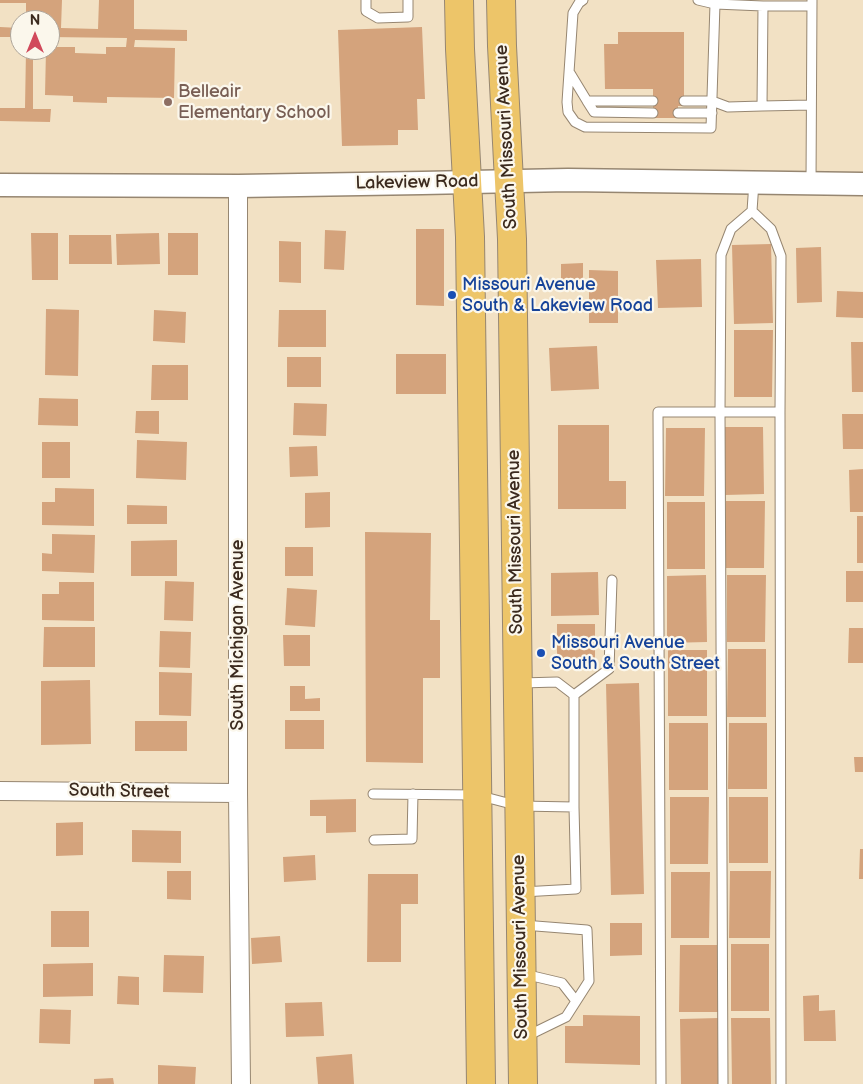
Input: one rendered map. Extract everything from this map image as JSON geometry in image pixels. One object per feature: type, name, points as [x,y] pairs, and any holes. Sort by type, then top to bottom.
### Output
[{"type":"main road","points":[[459,0],[470,237],[481,1084]]},
{"type":"main road","name":"South Missouri Avenue","points":[[501,0],[512,239],[519,892],[523,1084]]},
{"type":"street","name":"Lakeview Road","points":[[0,186],[238,186],[568,180],[863,184]]},
{"type":"street","name":"South Michigan Avenue","points":[[238,186],[240,1084]]},
{"type":"street","name":"South Street","points":[[0,790],[238,793]]},
{"type":"lane","points":[[366,0],[366,11],[378,18],[408,17],[408,0]]},
{"type":"lane","points":[[583,0],[573,13],[567,102],[568,112],[575,122],[585,127],[711,128],[715,4]]},
{"type":"lane","points":[[698,0],[715,4],[763,6],[812,3],[811,183]]},
{"type":"lane","points":[[762,106],[763,6]]},
{"type":"lane","points":[[570,72],[594,112],[653,113]]},
{"type":"lane","points":[[587,101],[653,101]]},
{"type":"lane","points":[[684,101],[712,101],[728,107],[811,105]]},
{"type":"lane","points":[[678,113],[712,113]]},
{"type":"lane","points":[[723,1084],[721,255],[731,229],[752,211],[754,182]]},
{"type":"lane","points":[[752,211],[771,229],[781,256],[782,1084]]},
{"type":"lane","points":[[660,1084],[658,412],[780,412]]},
{"type":"lane","points":[[574,696],[609,669],[612,580]]},
{"type":"lane","points":[[517,683],[557,682],[574,696]]},
{"type":"lane","points":[[519,892],[576,889],[574,696]]},
{"type":"lane","points":[[373,794],[477,795],[518,806],[574,807]]},
{"type":"lane","points":[[374,840],[412,840],[413,794]]},
{"type":"lane","points":[[520,925],[587,930],[589,981],[566,1017],[522,1039]]},
{"type":"lane","points":[[521,973],[562,983],[576,1001]]},
{"type":"building","points":[[0,0],[62,0],[61,28],[98,29],[99,0],[134,0],[134,29],[187,30],[187,41],[135,40],[134,47],[175,48],[174,98],[107,97],[107,103],[73,102],[73,96],[45,95],[46,60],[60,60],[60,47],[75,47],[75,53],[106,54],[106,47],[126,47],[127,38],[60,37],[60,10],[26,10],[26,3],[0,3]]},
{"type":"building","points":[[0,27],[10,28],[10,37],[0,37]]},
{"type":"building","points":[[422,27],[425,99],[417,99],[418,130],[398,130],[398,145],[342,146],[338,30]]},
{"type":"building","points":[[618,32],[684,32],[684,106],[678,106],[678,118],[653,118],[653,89],[605,89],[604,44],[618,44]]},
{"type":"building","points":[[26,60],[33,60],[33,109],[51,109],[50,122],[0,121],[0,108],[25,108]]},
{"type":"building","points":[[416,229],[444,229],[444,306],[416,305]]},
{"type":"building","points":[[325,230],[346,231],[344,270],[324,269]]},
{"type":"building","points":[[31,233],[58,233],[58,280],[32,280]]},
{"type":"building","points":[[159,233],[160,264],[117,265],[116,234]]},
{"type":"building","points":[[168,233],[198,233],[198,275],[168,275]]},
{"type":"building","points":[[69,235],[111,235],[112,264],[69,264]]},
{"type":"building","points":[[279,241],[301,242],[301,283],[279,282]]},
{"type":"building","points":[[771,244],[773,323],[734,324],[732,245]]},
{"type":"building","points":[[821,247],[822,302],[797,303],[796,248]]},
{"type":"building","points":[[701,259],[702,307],[658,308],[656,260]]},
{"type":"building","points":[[583,263],[583,289],[561,289],[561,264]]},
{"type":"building","points":[[589,270],[618,271],[618,323],[589,323]]},
{"type":"building","points":[[837,291],[863,292],[863,318],[836,317]]},
{"type":"building","points":[[46,309],[79,310],[78,376],[45,375]]},
{"type":"building","points":[[154,310],[186,312],[185,343],[153,341]]},
{"type":"building","points":[[279,310],[326,310],[326,347],[278,347]]},
{"type":"building","points":[[734,330],[773,330],[772,397],[734,397]]},
{"type":"building","points":[[851,342],[863,342],[863,392],[852,392]]},
{"type":"building","points":[[597,346],[599,389],[551,391],[549,348]]},
{"type":"building","points":[[396,354],[446,354],[446,394],[396,394]]},
{"type":"building","points":[[287,357],[321,357],[321,387],[287,387]]},
{"type":"building","points":[[152,365],[188,365],[188,400],[151,400]]},
{"type":"building","points":[[39,398],[78,399],[78,426],[38,425]]},
{"type":"building","points":[[294,403],[327,404],[326,436],[293,435]]},
{"type":"building","points":[[136,411],[159,411],[159,434],[135,433]]},
{"type":"building","points":[[842,414],[863,414],[863,449],[843,449]]},
{"type":"building","points":[[558,425],[609,425],[609,481],[626,481],[626,509],[558,509]]},
{"type":"building","points":[[724,427],[763,427],[764,494],[725,495]]},
{"type":"building","points":[[666,428],[705,428],[704,496],[665,496]]},
{"type":"building","points":[[137,440],[187,442],[186,480],[136,478]]},
{"type":"building","points":[[42,442],[70,442],[70,478],[42,478]]},
{"type":"building","points":[[317,446],[318,476],[290,477],[289,447]]},
{"type":"building","points":[[863,469],[863,512],[850,512],[849,470]]},
{"type":"building","points":[[55,488],[94,489],[94,526],[42,525],[42,502],[55,502]]},
{"type":"building","points":[[330,492],[330,527],[305,528],[305,493]]},
{"type":"building","points":[[726,501],[765,501],[764,568],[726,568]]},
{"type":"building","points":[[667,502],[705,502],[705,569],[667,569]]},
{"type":"building","points":[[127,505],[167,506],[167,524],[127,524]]},
{"type":"building","points":[[857,516],[863,516],[863,563],[857,563]]},
{"type":"building","points":[[365,532],[431,533],[430,620],[440,620],[440,678],[423,678],[423,763],[366,762]]},
{"type":"building","points":[[52,534],[95,535],[94,573],[42,571],[42,553],[52,554]]},
{"type":"building","points":[[177,540],[177,576],[131,576],[131,541]]},
{"type":"building","points":[[285,547],[313,547],[313,576],[285,576]]},
{"type":"building","points":[[846,571],[863,571],[863,602],[846,602]]},
{"type":"building","points":[[598,572],[599,615],[551,616],[551,573]]},
{"type":"building","points":[[706,575],[707,642],[667,643],[667,576]]},
{"type":"building","points":[[727,575],[766,575],[765,642],[727,642]]},
{"type":"building","points":[[165,581],[194,582],[193,621],[164,620]]},
{"type":"building","points":[[59,582],[94,582],[94,621],[42,620],[42,594],[59,594]]},
{"type":"building","points":[[287,588],[317,590],[315,627],[285,625]]},
{"type":"building","points":[[557,624],[595,624],[595,667],[557,667]]},
{"type":"building","points":[[44,627],[95,627],[95,667],[43,667]]},
{"type":"building","points":[[849,628],[863,628],[863,663],[848,663]]},
{"type":"building","points":[[160,631],[191,632],[190,668],[159,667]]},
{"type":"building","points":[[283,635],[310,635],[310,666],[284,666]]},
{"type":"building","points":[[728,649],[766,649],[766,717],[727,717]]},
{"type":"building","points":[[668,650],[707,650],[707,716],[668,716]]},
{"type":"building","points":[[159,672],[192,673],[191,716],[159,715]]},
{"type":"building","points":[[90,680],[91,744],[41,745],[41,681]]},
{"type":"building","points":[[639,683],[644,894],[611,895],[606,684]]},
{"type":"building","points":[[290,686],[305,686],[305,699],[320,698],[320,711],[290,711]]},
{"type":"building","points":[[285,720],[324,720],[324,749],[285,749]]},
{"type":"building","points":[[135,721],[187,721],[187,751],[135,751]]},
{"type":"building","points":[[669,723],[708,723],[708,790],[669,790]]},
{"type":"building","points":[[729,723],[767,723],[767,789],[728,789]]},
{"type":"building","points":[[854,757],[863,757],[863,772],[855,772]]},
{"type":"building","points":[[670,797],[709,797],[708,864],[670,864]]},
{"type":"building","points":[[729,797],[768,797],[768,863],[729,863]]},
{"type":"building","points":[[356,799],[356,832],[326,833],[326,816],[310,816],[310,800]]},
{"type":"building","points":[[83,822],[83,855],[56,856],[56,823]]},
{"type":"building","points":[[132,830],[181,831],[181,863],[132,862]]},
{"type":"building","points":[[860,849],[863,849],[863,879],[859,879]]},
{"type":"building","points":[[315,855],[316,880],[284,882],[283,857]]},
{"type":"building","points":[[167,871],[191,871],[191,900],[167,899]]},
{"type":"building","points":[[730,871],[771,871],[770,938],[729,938]]},
{"type":"building","points":[[671,872],[710,872],[709,938],[671,938]]},
{"type":"building","points":[[368,874],[418,874],[418,904],[401,904],[401,962],[367,962]]},
{"type":"building","points":[[51,911],[89,911],[89,947],[51,947]]},
{"type":"building","points":[[610,923],[642,923],[642,955],[610,956]]},
{"type":"building","points":[[280,936],[282,962],[252,964],[251,938]]},
{"type":"building","points":[[731,944],[769,944],[769,1011],[731,1011]]},
{"type":"building","points":[[680,945],[718,945],[718,1012],[679,1012]]},
{"type":"building","points":[[164,955],[204,956],[203,993],[163,992]]},
{"type":"building","points":[[93,963],[93,996],[43,997],[43,964]]},
{"type":"building","points":[[118,976],[139,977],[139,1005],[117,1004]]},
{"type":"building","points":[[819,995],[819,1011],[835,1010],[836,1041],[804,1041],[803,996]]},
{"type":"building","points":[[322,1002],[324,1036],[286,1037],[285,1003]]},
{"type":"building","points":[[40,1009],[71,1010],[70,1044],[39,1043]]},
{"type":"building","points":[[583,1015],[640,1016],[640,1065],[565,1063],[565,1026],[583,1026]]},
{"type":"building","points":[[719,1018],[720,1084],[681,1084],[680,1019]]},
{"type":"building","points":[[731,1018],[770,1018],[771,1084],[732,1084]]},
{"type":"building","points":[[352,1054],[354,1084],[318,1084],[316,1057]]},
{"type":"building","points":[[158,1065],[196,1067],[195,1084],[158,1084]]},
{"type":"building","points":[[113,1078],[114,1084],[94,1084],[94,1079]]},
{"type":"place","name":"Belleair Elementary School","points":[[168,102]]},
{"type":"place","name":"Missouri Avenue South & Lakeview Road","points":[[452,295]]},
{"type":"place","name":"Missouri Avenue South & South Street","points":[[541,653]]}]
